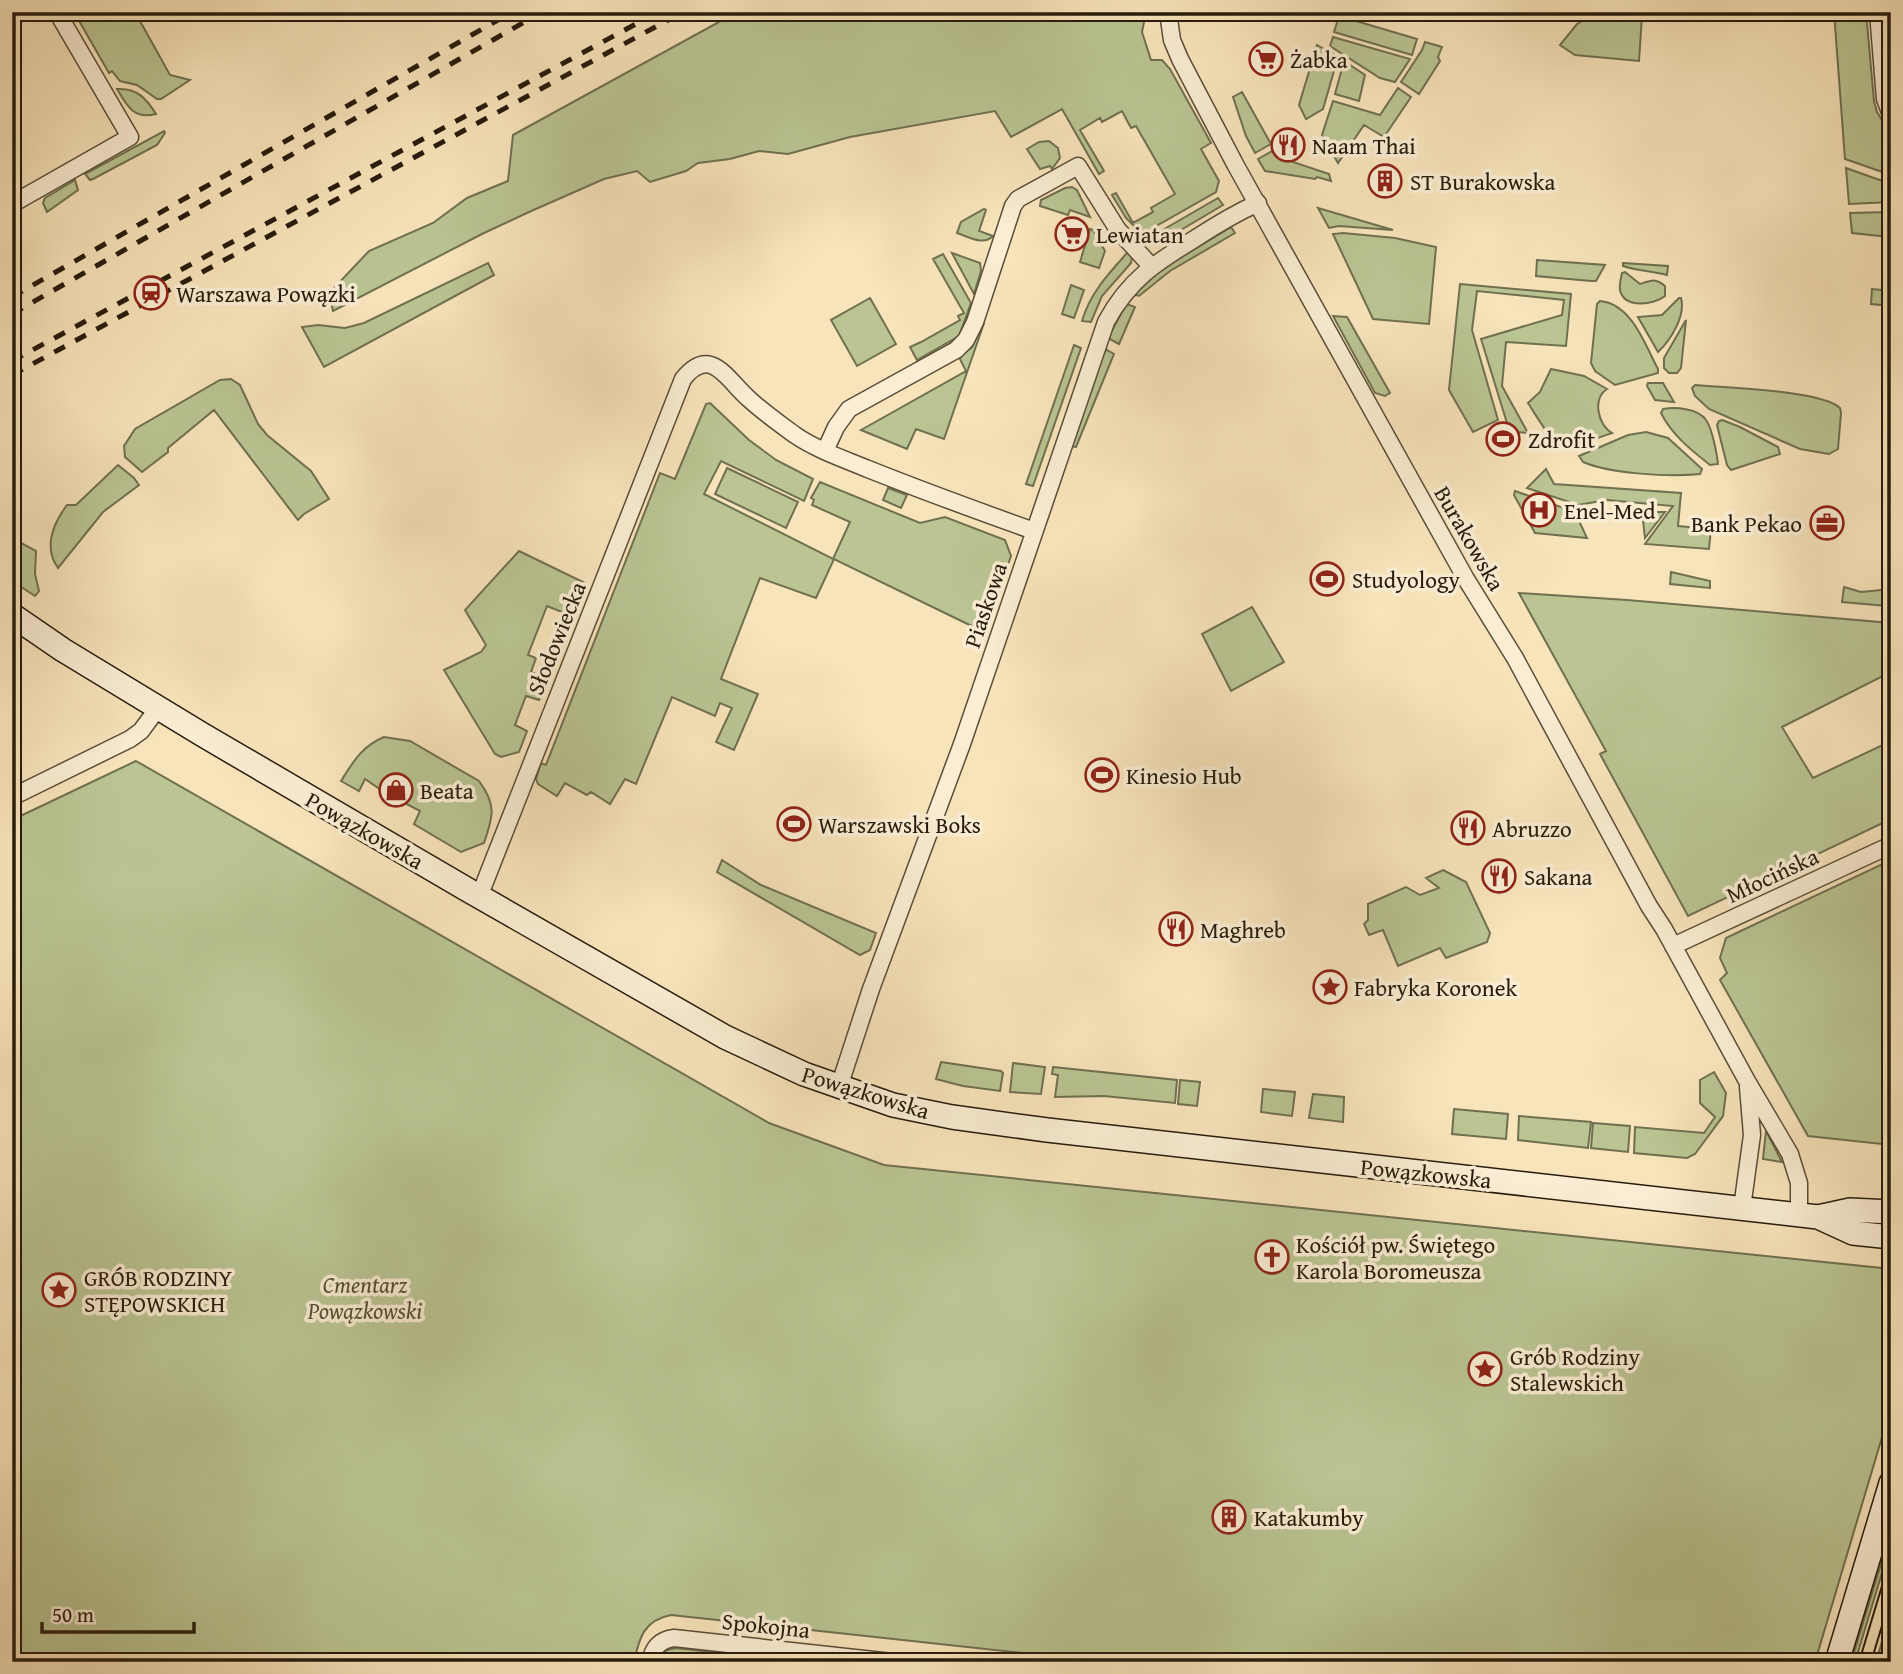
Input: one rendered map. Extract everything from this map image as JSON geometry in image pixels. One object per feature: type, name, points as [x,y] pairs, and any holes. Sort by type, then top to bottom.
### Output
[{"type":"main road","name":"Powązkowska","points":[[17,621],[158,708],[479,897],[725,1037],[776,1062],[893,1105],[940,1115],[1047,1130],[1809,1216],[1853,1233],[1891,1237]]},
{"type":"main road","name":"Powązkowska","points":[[1809,1216],[1850,1210],[1891,1212]]},
{"type":"main road","points":[[1837,1662],[1891,1483]]},
{"type":"street","points":[[12,204],[130,137],[57,12]]},
{"type":"street","name":"Burakowska","points":[[1168,12],[1172,40],[1180,60],[1466,579],[1515,658],[1648,906],[1790,1154],[1809,1216]]},
{"type":"street","points":[[1878,12],[1885,99],[1891,115]]},
{"type":"street","points":[[1034,531],[909,486],[825,451],[836,427],[849,409],[956,350],[966,340],[975,322],[1008,217],[1018,199],[1078,166],[1118,230],[1151,266]]},
{"type":"street","name":"Piaskowa","points":[[839,1087],[871,989],[962,744],[1106,322],[1124,293],[1151,266],[1236,213],[1258,203]]},
{"type":"street","name":"Słodowiecka","points":[[479,897],[676,396],[692,367],[704,364],[716,366],[747,397],[788,429],[825,451]]},
{"type":"street","points":[[12,797],[131,739],[141,731],[158,708]]},
{"type":"street","name":"Młocińska","points":[[1673,946],[1891,845]]},
{"type":"street","name":"Burakowska","points":[[1742,1208],[1752,1135],[1747,1081]]},
{"type":"street","name":"Spokojna","points":[[649,1662],[659,1643],[674,1638],[892,1662]]},
{"type":"green space","points":[[74,12],[135,12],[170,75],[190,80],[161,99],[137,85],[120,81],[112,71],[109,73]]},
{"type":"green space","points":[[737,12],[1146,12],[1142,32],[1151,60],[1162,60],[1170,69],[1211,143],[1201,149],[1219,181],[1216,192],[1142,234],[1126,218],[1112,195],[1116,193],[1133,223],[1153,212],[1151,208],[1175,194],[1136,126],[1131,128],[1122,111],[1102,122],[1100,118],[1080,130],[1104,171],[1099,174],[1062,109],[1011,137],[995,111],[850,137],[788,154],[759,151],[730,159],[698,163],[686,171],[650,182],[637,171],[604,179],[482,234],[333,311],[330,297],[334,288],[369,251],[433,223],[467,198],[508,181],[513,135]]},
{"type":"green space","points":[[1607,12],[1640,12],[1639,61],[1575,55],[1560,45],[1577,24]]},
{"type":"green space","points":[[1834,12],[1866,12],[1874,101],[1877,112],[1891,135],[1891,175],[1845,159]]},
{"type":"green space","points":[[1339,16],[1417,39],[1412,55],[1334,32]]},
{"type":"green space","points":[[1333,37],[1410,59],[1395,82],[1380,78],[1330,46]]},
{"type":"green space","points":[[1425,42],[1442,47],[1438,57],[1440,61],[1419,94],[1401,82]]},
{"type":"green space","points":[[1317,45],[1338,57],[1323,109],[1306,119],[1299,105]]},
{"type":"green space","points":[[1344,61],[1365,75],[1359,101],[1335,94]]},
{"type":"green space","points":[[1398,88],[1411,97],[1384,137],[1364,125],[1338,163],[1322,135],[1333,101],[1380,115]]},
{"type":"green space","points":[[117,89],[130,90],[140,95],[156,114],[142,115],[132,110]]},
{"type":"green space","points":[[1242,92],[1271,144],[1255,153],[1246,136],[1233,97]]},
{"type":"green space","points":[[164,131],[157,145],[93,179],[90,180],[85,174]]},
{"type":"green space","points":[[1049,141],[1058,148],[1060,158],[1052,169],[1050,166],[1040,169],[1027,149],[1039,142]]},
{"type":"green space","points":[[1274,150],[1278,157],[1329,174],[1331,181],[1265,171],[1258,159]]},
{"type":"green space","points":[[1846,168],[1891,184],[1891,202],[1849,204]]},
{"type":"green space","points":[[75,180],[78,190],[47,212],[43,203],[45,198]]},
{"type":"green space","points":[[1072,187],[1077,190],[1090,217],[1070,210],[1068,215],[1040,206],[1041,200]]},
{"type":"green space","points":[[1218,198],[1223,205],[1159,243],[1154,235]]},
{"type":"green space","points":[[1318,208],[1393,230],[1339,226],[1329,228]]},
{"type":"green space","points":[[986,210],[979,231],[993,236],[980,241],[957,233],[961,222]]},
{"type":"green space","points":[[1891,212],[1889,237],[1852,233],[1850,213]]},
{"type":"green space","points":[[1231,227],[1235,233],[1170,271],[1139,296],[1133,294],[1150,276]]},
{"type":"green space","points":[[1090,229],[1105,251],[1099,268],[1080,262]]},
{"type":"green space","points":[[1333,234],[1395,238],[1436,247],[1429,324],[1373,319]]},
{"type":"green space","points":[[1128,252],[1132,256],[1131,263],[1102,296],[1091,322],[1082,321],[1095,292]]},
{"type":"green space","points":[[952,253],[980,263],[981,271],[974,294]]},
{"type":"green space","points":[[943,254],[971,303],[959,336],[917,360],[910,347],[960,320],[958,316],[964,313],[933,259]]},
{"type":"green space","points":[[1537,260],[1605,265],[1596,281],[1591,281],[1536,276]]},
{"type":"green space","points":[[488,263],[494,275],[324,367],[302,327],[318,325],[345,328],[364,323]]},
{"type":"green space","points":[[1623,263],[1668,266],[1667,275],[1629,268],[1623,266]]},
{"type":"green space","points":[[1625,272],[1640,284],[1653,280],[1662,283],[1665,286],[1665,296],[1654,302],[1640,304],[1627,300],[1620,288],[1622,273]]},
{"type":"green space","points":[[1460,284],[1571,294],[1566,346],[1506,342],[1502,386],[1528,433],[1516,432],[1507,423],[1481,339],[1562,315],[1564,300],[1477,291],[1472,330],[1498,420],[1473,432],[1449,390]]},
{"type":"green space","points":[[1071,285],[1084,290],[1074,318],[1062,314]]},
{"type":"green space","points":[[1872,289],[1891,291],[1891,306],[1871,304]]},
{"type":"green space","points":[[870,298],[896,344],[857,366],[831,320]]},
{"type":"green space","points":[[1679,298],[1682,305],[1679,320],[1672,335],[1658,352],[1638,317],[1662,315]]},
{"type":"green space","points":[[1600,301],[1611,304],[1629,318],[1642,338],[1658,373],[1615,385],[1595,371],[1591,363],[1597,304]]},
{"type":"green space","points":[[1126,304],[1135,307],[1119,344],[1108,338]]},
{"type":"green space","points":[[1333,316],[1347,317],[1390,393],[1385,396],[1375,393]]},
{"type":"green space","points":[[1686,320],[1681,368],[1677,373],[1669,373],[1664,368],[1664,358]]},
{"type":"green space","points":[[982,322],[984,323],[944,439],[916,429],[907,449],[861,430],[966,371],[959,357],[972,347]]},
{"type":"green space","points":[[1074,345],[1081,348],[1033,486],[1026,484]]},
{"type":"green space","points":[[1107,350],[1114,354],[1076,447],[1071,446],[1103,352]]},
{"type":"green space","points":[[1551,369],[1584,376],[1607,389],[1602,393],[1598,405],[1603,424],[1612,433],[1579,444],[1561,444],[1554,440],[1528,403],[1540,392]]},
{"type":"green space","points":[[231,379],[240,385],[258,424],[267,435],[311,471],[329,499],[298,520],[214,410],[142,472],[125,457],[124,446],[135,429],[220,380]]},
{"type":"green space","points":[[1648,383],[1663,383],[1674,402],[1655,400]]},
{"type":"green space","points":[[1695,385],[1794,394],[1830,402],[1840,408],[1841,413],[1838,449],[1829,454],[1800,449],[1709,409],[1695,396],[1692,388]]},
{"type":"green space","points":[[710,403],[749,440],[776,460],[813,479],[804,501],[721,461],[704,494],[833,559],[850,522],[812,505],[814,500],[811,498],[820,482],[920,523],[945,517],[1005,540],[1011,556],[984,632],[834,559],[816,598],[760,578],[721,679],[758,694],[734,750],[716,742],[732,708],[720,703],[715,716],[672,697],[636,784],[625,779],[610,804],[591,792],[587,795],[565,783],[557,796],[538,784],[536,779],[541,763],[546,765],[660,473],[675,479],[706,404]]},
{"type":"green space","points":[[1663,409],[1686,409],[1698,413],[1706,420],[1718,464],[1710,465],[1682,442],[1665,421],[1661,413]]},
{"type":"green space","points":[[1722,420],[1778,447],[1780,454],[1731,470],[1727,465],[1717,425]]},
{"type":"green space","points":[[1646,432],[1668,438],[1702,469],[1700,474],[1657,475],[1624,472],[1583,462],[1579,456],[1628,435]]},
{"type":"green space","points":[[118,465],[139,485],[103,512],[58,568],[51,552],[51,544],[54,528],[62,512],[67,505],[76,505]]},
{"type":"green space","points":[[727,468],[798,502],[786,528],[715,494]]},
{"type":"green space","points":[[1546,469],[1554,484],[1681,493],[1678,526],[1711,529],[1709,549],[1645,544],[1673,506],[1607,500],[1578,505],[1527,488]]},
{"type":"green space","points":[[888,488],[907,495],[901,508],[883,500]]},
{"type":"green space","points":[[1515,491],[1575,512],[1587,538],[1535,533],[1514,495]]},
{"type":"green space","points":[[1642,512],[1665,512],[1645,538]]},
{"type":"green space","points":[[12,538],[36,551],[35,574],[39,591],[35,596],[12,581]]},
{"type":"green space","points":[[519,551],[585,583],[572,616],[547,606],[528,655],[536,658],[531,672],[548,679],[539,700],[526,696],[515,725],[527,731],[519,752],[501,757],[495,754],[444,670],[481,652],[486,645],[465,610]]},
{"type":"green space","points":[[1671,572],[1710,581],[1710,588],[1670,584]]},
{"type":"green space","points":[[1844,587],[1861,592],[1891,589],[1891,598],[1887,606],[1842,602]]},
{"type":"green space","points":[[1519,593],[1891,623],[1891,672],[1782,727],[1813,778],[1891,741],[1891,819],[1688,916],[1600,754],[1606,751]]},
{"type":"green space","points":[[1252,607],[1284,662],[1231,691],[1202,634]]},
{"type":"green space","points":[[384,737],[410,741],[479,781],[489,797],[492,811],[484,843],[461,852],[414,824],[420,811],[401,801],[408,789],[391,780],[384,792],[365,779],[359,791],[341,781],[364,750]]},
{"type":"green space","name":"Cmentarz Powązkowski","points":[[136,761],[769,1123],[884,1165],[1891,1269],[1891,1407],[1815,1662],[1105,1662],[671,1615],[655,1621],[644,1631],[634,1662],[12,1662],[12,820]]},
{"type":"green space","points":[[722,860],[761,885],[876,933],[870,950],[860,955],[717,872]]},
{"type":"green space","points":[[1891,860],[1891,1145],[1808,1136],[1720,980],[1727,973],[1720,958],[1726,938]]},
{"type":"green space","points":[[1443,870],[1466,882],[1490,933],[1487,942],[1446,958],[1440,948],[1398,966],[1383,930],[1369,935],[1364,924],[1368,920],[1368,904],[1406,887],[1420,895],[1439,888],[1426,878]]},
{"type":"green space","points":[[941,1062],[1001,1071],[1000,1091],[936,1079]]},
{"type":"green space","points":[[1013,1063],[1045,1067],[1041,1094],[1010,1092]]},
{"type":"green space","points":[[1053,1067],[1177,1080],[1175,1103],[1104,1096],[1055,1097],[1058,1075],[1052,1074]]},
{"type":"green space","points":[[1714,1072],[1726,1093],[1723,1116],[1695,1154],[1687,1158],[1634,1153],[1635,1127],[1704,1133],[1715,1117],[1700,1103],[1700,1080]]},
{"type":"green space","points":[[1180,1080],[1200,1082],[1197,1106],[1178,1104]]},
{"type":"green space","points":[[1263,1089],[1295,1092],[1292,1116],[1261,1112]]},
{"type":"green space","points":[[1313,1094],[1344,1097],[1343,1122],[1309,1118]]},
{"type":"green space","points":[[1454,1109],[1508,1114],[1506,1139],[1452,1134]]},
{"type":"green space","points":[[1519,1116],[1591,1122],[1588,1148],[1518,1140]]},
{"type":"green space","points":[[1593,1123],[1630,1126],[1628,1152],[1591,1148]]},
{"type":"green space","points":[[1766,1131],[1782,1162],[1763,1159]]},
{"type":"green space","points":[[1891,1531],[1891,1543],[1855,1662],[1851,1662]]},
{"type":"green space","points":[[1891,1611],[1891,1662],[1876,1662]]},
{"type":"green space","points":[[676,1648],[747,1656],[749,1662],[720,1662],[661,1655]]},
{"type":"tram line","points":[[1859,1662],[1891,1556]]},
{"type":"tram line","points":[[1871,1662],[1891,1596]]},
{"type":"railway","points":[[12,297],[512,12]]},
{"type":"railway","points":[[12,314],[542,12]]},
{"type":"railway","points":[[12,361],[658,12]]},
{"type":"railway","points":[[12,375],[683,12]]},
{"type":"place","name":"Żabka","points":[[1266,59]]},
{"type":"place","name":"Naam Thai","points":[[1288,145]]},
{"type":"place","name":"ST Burakowska","points":[[1385,181]]},
{"type":"place","name":"Lewiatan","points":[[1072,234]]},
{"type":"place","name":"Warszawa Powązki","points":[[151,293]]},
{"type":"place","name":"Zdrofit","points":[[1503,439]]},
{"type":"place","name":"Enel-Med","points":[[1539,510]]},
{"type":"place","name":"Bank Pekao","points":[[1827,523]]},
{"type":"place","name":"Studyology","points":[[1327,579]]},
{"type":"place","name":"Kinesio Hub","points":[[1102,775]]},
{"type":"place","name":"Beata","points":[[396,790]]},
{"type":"place","name":"Warszawski Boks","points":[[794,824]]},
{"type":"place","name":"Abruzzo","points":[[1468,828]]},
{"type":"place","name":"Sakana","points":[[1499,876]]},
{"type":"place","name":"Maghreb","points":[[1176,929]]},
{"type":"place","name":"Fabryka Koronek","points":[[1330,987]]},
{"type":"place","name":"Kościół pw. Świętego Karola Boromeusza","points":[[1272,1257]]},
{"type":"place","name":"GRÓB RODZINY STĘPOWSKICH","points":[[59,1290]]},
{"type":"place","name":"Grób Rodziny Stalewskich","points":[[1485,1369]]},
{"type":"place","name":"Katakumby","points":[[1229,1517]]}]
